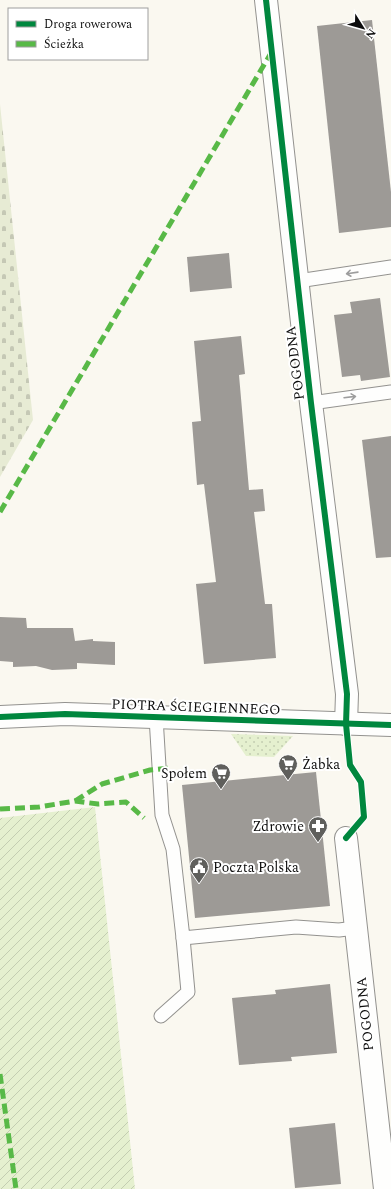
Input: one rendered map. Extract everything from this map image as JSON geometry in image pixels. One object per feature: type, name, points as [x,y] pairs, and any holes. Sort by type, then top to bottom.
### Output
[{"type":"street","name":"POGODNA","points":[[266,0],[311,402],[347,694],[346,724]]},
{"type":"street","name":"PIOTRA ŚCIEGIENNEGO","points":[[0,717],[38,714],[391,725]]},
{"type":"street","name":"POGODNA","points":[[346,838],[385,1189]]},
{"type":"lane","points":[[298,281],[391,267]]},
{"type":"lane","points":[[311,402],[391,392]]},
{"type":"lane","points":[[156,717],[162,815],[173,849],[188,992],[161,1016]]},
{"type":"lane","points":[[183,938],[296,927],[339,930],[355,928]]},
{"type":"green space","points":[[0,104],[33,420],[0,477]]},
{"type":"green space","points":[[231,734],[293,736],[274,757],[246,756]]},
{"type":"green space","points":[[95,807],[135,1189],[0,1189],[0,818]]},
{"type":"building","points":[[372,20],[391,192],[391,227],[339,233],[317,26]]},
{"type":"building","points":[[229,253],[232,288],[190,292],[187,257]]},
{"type":"building","points":[[380,298],[390,377],[361,381],[360,375],[342,377],[334,315],[352,313],[350,302]]},
{"type":"building","points":[[241,336],[245,374],[239,375],[249,490],[263,489],[265,511],[254,512],[265,604],[272,604],[276,658],[204,664],[196,584],[216,582],[204,484],[197,485],[192,422],[201,421],[194,341]]},
{"type":"building","points":[[391,436],[391,557],[376,558],[362,440]]},
{"type":"building","points":[[0,617],[26,618],[27,628],[73,628],[75,641],[93,639],[93,641],[115,642],[115,665],[77,663],[77,669],[52,670],[36,666],[13,667],[13,662],[0,661]]},
{"type":"building","points":[[316,772],[330,906],[195,918],[182,785]]},
{"type":"building","points":[[330,984],[337,1053],[291,1057],[292,1061],[239,1065],[232,998],[276,994],[275,990]]},
{"type":"building","points":[[335,1123],[341,1184],[295,1188],[289,1128]]},
{"type":"marked path","points":[[0,512],[271,53]]},
{"type":"marked path","points":[[75,801],[102,784],[150,770],[171,768]]},
{"type":"marked path","points":[[0,809],[39,807],[75,801],[98,804],[126,802],[144,818]]},
{"type":"marked path","points":[[0,1074],[16,1189]]},
{"type":"cycle path","points":[[266,0],[311,403],[347,694],[346,724],[350,765],[361,782],[364,817],[346,838]]},
{"type":"cycle path","points":[[0,717],[65,714],[391,725]]},
{"type":"place","name":"Żabka","points":[[288,781]]},
{"type":"place","name":"Społem","points":[[221,790]]},
{"type":"place","name":"Zdrowie","points":[[318,843]]},
{"type":"place","name":"Poczta Polska","points":[[199,884]]}]
